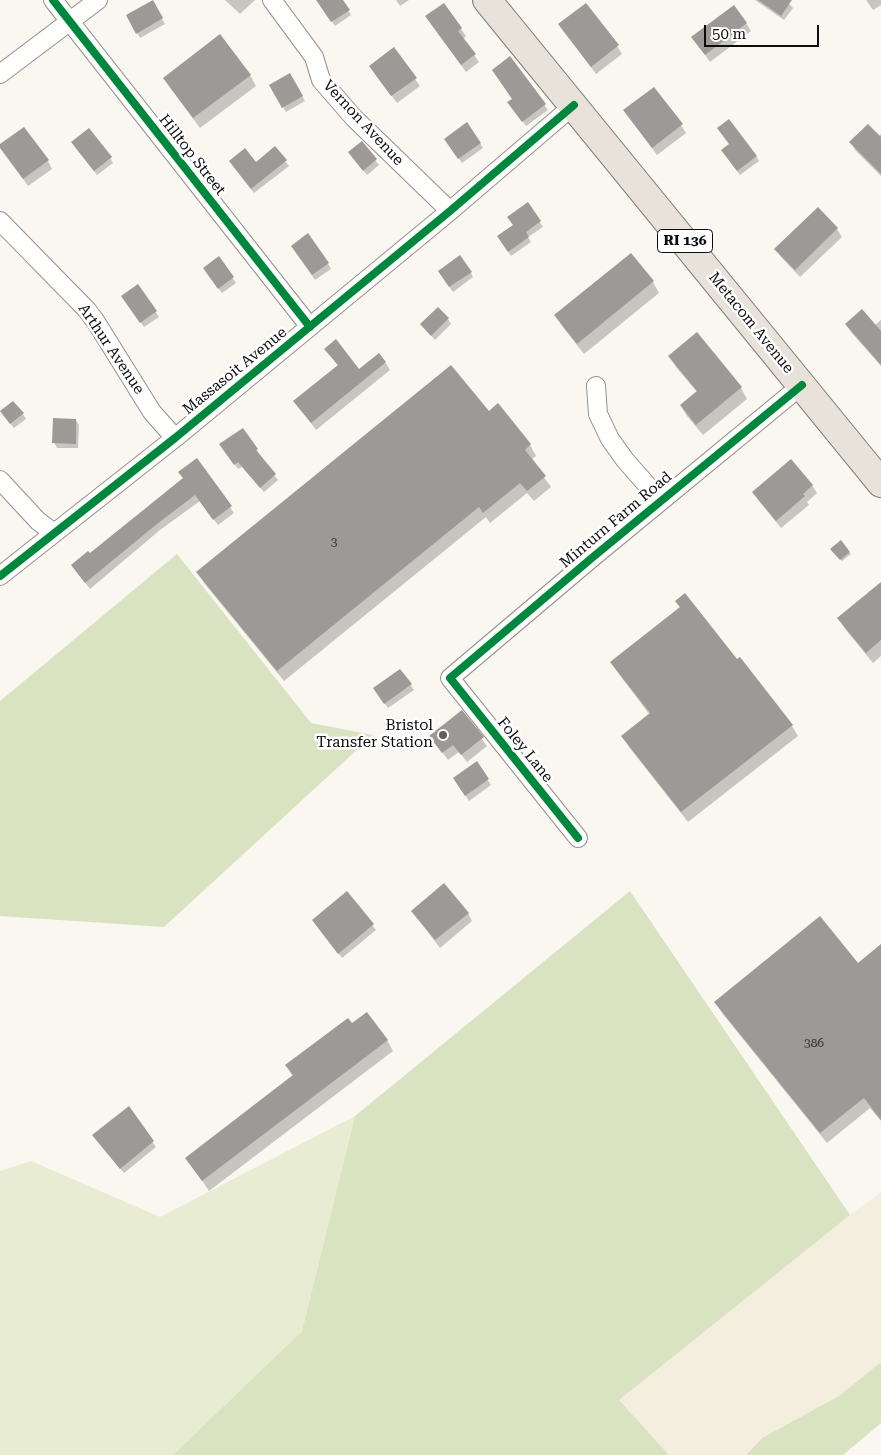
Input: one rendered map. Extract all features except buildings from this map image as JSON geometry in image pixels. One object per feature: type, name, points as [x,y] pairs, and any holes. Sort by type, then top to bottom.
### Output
[{"type":"main road","name":"Metacom Avenue","points":[[487,0],[881,483]]},
{"type":"street","name":"Hilltop Street","points":[[53,0],[310,327]]},
{"type":"street","points":[[0,74],[98,0]]},
{"type":"street","name":"Vernon Avenue","points":[[272,0],[314,57],[320,80],[354,118],[450,211]]},
{"type":"street","name":"Massasoit Avenue","points":[[0,576],[175,438],[450,211],[574,105]]},
{"type":"street","name":"Arthur Avenue","points":[[0,221],[87,310],[152,412],[175,438]]},
{"type":"street","name":"Minturn Farm Road","points":[[450,678],[802,385]]},
{"type":"street","points":[[596,386],[598,414],[610,439],[621,455],[661,501]]},
{"type":"street","points":[[0,480],[38,521],[54,533]]},
{"type":"street","name":"Foley Lane","points":[[450,678],[578,838]]},
{"type":"shaded area","points":[[881,1192],[881,1362],[839,1396],[762,1438],[746,1455],[669,1455],[619,1400]]},
{"type":"green space","points":[[177,554],[311,723],[373,735],[164,927],[0,916],[0,701]]},
{"type":"green space","points":[[630,891],[850,1215],[619,1400],[669,1455],[173,1455],[302,1331],[355,1116]]},
{"type":"green space","points":[[355,1116],[302,1331],[173,1455],[0,1455],[0,1171],[31,1161],[160,1217]]},
{"type":"green space","points":[[881,1362],[881,1423],[843,1455],[746,1455],[762,1438],[839,1396]]},
{"type":"cycle path","points":[[53,0],[310,327]]},
{"type":"cycle path","points":[[0,576],[175,438],[450,211],[574,105]]},
{"type":"cycle path","points":[[578,838],[450,678],[593,557],[802,385]]},
{"type":"place","name":"Bristol Transfer Station","points":[[443,735]]}]
